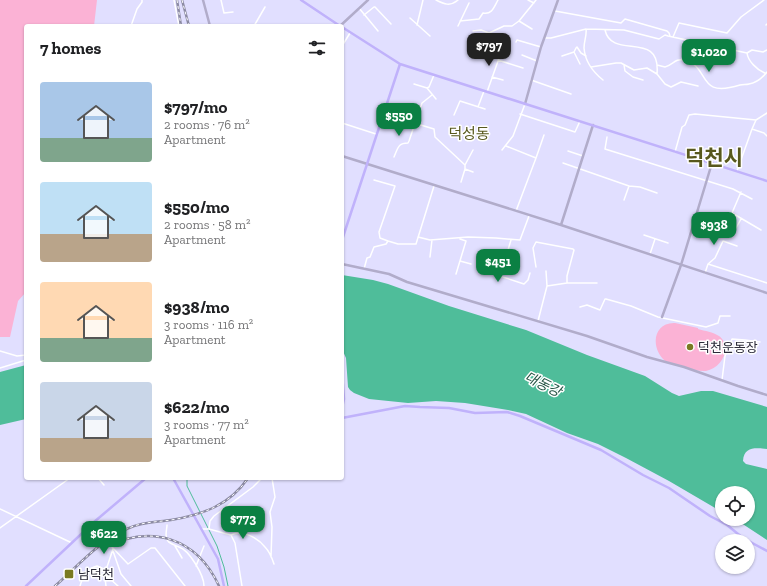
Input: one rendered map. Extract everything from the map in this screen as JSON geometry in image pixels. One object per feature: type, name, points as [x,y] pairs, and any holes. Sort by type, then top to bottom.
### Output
[{"type":"main road","points":[[203,0],[209,24]]},
{"type":"main road","points":[[300,0],[338,24]]},
{"type":"main road","points":[[343,24],[368,0]]},
{"type":"main road","points":[[524,104],[541,47],[555,12],[558,0]]},
{"type":"main road","points":[[344,28],[400,64],[767,181]]},
{"type":"main road","points":[[344,234],[400,64]]},
{"type":"main road","points":[[561,225],[593,125]]},
{"type":"main road","points":[[344,157],[561,225],[767,293]]},
{"type":"main road","points":[[662,317],[681,265],[712,163]]},
{"type":"main road","points":[[344,264],[389,274],[407,282],[538,321],[767,394]]},
{"type":"main road","points":[[344,418],[405,406],[449,408],[475,413],[507,412],[520,416],[601,450],[643,475],[670,488],[710,516],[727,525],[743,538],[767,551]]},
{"type":"main road","points":[[26,586],[94,522],[144,480]]},
{"type":"main road","points":[[174,480],[203,529],[218,559],[224,586]]},
{"type":"street","points":[[132,24],[136,9],[140,6],[142,0]]},
{"type":"street","points":[[174,0],[179,24]]},
{"type":"street","points":[[221,0],[224,13],[233,12]]},
{"type":"street","points":[[417,25],[423,0]]},
{"type":"street","points":[[436,0],[448,5],[458,0]]},
{"type":"street","points":[[460,20],[479,19],[483,13],[486,14],[491,12],[498,0]]},
{"type":"street","points":[[528,0],[534,3]]},
{"type":"street","points":[[473,32],[481,30],[489,33],[504,26],[512,26],[519,21],[536,0]]},
{"type":"street","points":[[673,37],[679,23],[727,33],[741,17],[764,0]]},
{"type":"street","points":[[458,26],[469,3]]},
{"type":"street","points":[[255,24],[266,7]]},
{"type":"street","points":[[364,15],[375,7],[391,24]]},
{"type":"street","points":[[359,8],[378,31]]},
{"type":"street","points":[[555,12],[621,23],[625,19],[667,30],[670,36]]},
{"type":"street","points":[[410,18],[430,36]]},
{"type":"street","points":[[519,21],[532,29]]},
{"type":"street","points":[[545,38],[551,38],[586,29],[624,30],[659,39],[664,35],[670,36],[747,53],[752,50],[763,52],[767,50]]},
{"type":"street","points":[[586,29],[584,48],[586,56],[591,67],[603,80]]},
{"type":"street","points":[[605,30],[606,35],[616,44],[641,46],[651,52],[657,65],[656,74]]},
{"type":"street","points":[[344,43],[350,33]]},
{"type":"street","points":[[516,42],[517,40],[541,47]]},
{"type":"street","points":[[488,59],[492,46],[496,43]]},
{"type":"street","points":[[474,44],[491,50]]},
{"type":"street","points":[[478,107],[492,77],[503,47]]},
{"type":"street","points":[[562,56],[574,52],[577,47],[581,53],[586,56]]},
{"type":"street","points":[[574,52],[580,64]]},
{"type":"street","points":[[747,53],[750,61],[762,72],[767,73]]},
{"type":"street","points":[[522,55],[537,61]]},
{"type":"street","points":[[657,65],[665,67],[679,59],[685,60],[696,66],[706,82],[721,89],[742,84],[749,84],[767,73]]},
{"type":"street","points":[[498,60],[523,68]]},
{"type":"street","points":[[591,67],[616,63],[624,64],[637,71],[647,68],[671,87],[681,82],[698,86]]},
{"type":"street","points":[[624,64],[625,71],[628,74],[643,80]]},
{"type":"street","points":[[427,88],[429,87],[434,75]]},
{"type":"street","points":[[492,77],[503,80]]},
{"type":"street","points":[[532,80],[571,94]]},
{"type":"street","points":[[414,84],[427,88],[436,99]]},
{"type":"street","points":[[394,157],[400,144],[408,143],[422,104],[432,95]]},
{"type":"street","points":[[454,115],[460,101],[485,109]]},
{"type":"street","points":[[502,150],[513,136],[524,104]]},
{"type":"street","points":[[737,171],[756,120],[767,113]]},
{"type":"street","points":[[384,114],[434,129],[435,137],[465,165]]},
{"type":"street","points":[[520,114],[575,132],[580,121]]},
{"type":"street","points":[[675,152],[682,127],[685,125],[689,115],[695,114],[756,120]]},
{"type":"street","points":[[344,124],[377,134]]},
{"type":"street","points":[[752,129],[764,133],[767,136]]},
{"type":"street","points":[[516,211],[544,135]]},
{"type":"street","points":[[607,137],[605,149],[741,192],[752,198]]},
{"type":"street","points":[[506,146],[536,158]]},
{"type":"street","points":[[460,182],[465,165],[473,150]]},
{"type":"street","points":[[568,151],[583,156]]},
{"type":"street","points":[[563,163],[579,170],[629,186],[640,187],[658,193]]},
{"type":"street","points":[[465,169],[473,172]]},
{"type":"street","points":[[374,180],[395,186],[379,232],[380,238],[398,244],[416,244],[434,186]]},
{"type":"street","points":[[624,200],[629,186]]},
{"type":"street","points":[[741,192],[731,212],[732,215],[761,230]]},
{"type":"street","points":[[418,237],[432,240],[458,238],[496,238],[520,240],[529,216]]},
{"type":"street","points":[[731,237],[741,219]]},
{"type":"street","points":[[644,235],[668,243]]},
{"type":"street","points":[[456,274],[466,241],[458,238]]},
{"type":"street","points":[[649,255],[655,239]]},
{"type":"street","points":[[430,257],[432,240]]},
{"type":"street","points":[[511,240],[500,276],[524,284],[528,280],[530,273]]},
{"type":"street","points":[[364,269],[367,258],[370,257],[374,247],[386,244],[388,241]]},
{"type":"street","points":[[705,273],[708,264],[715,258],[723,241],[737,246]]},
{"type":"street","points":[[536,267],[533,248],[536,242],[573,249],[567,276],[567,283]]},
{"type":"street","points":[[460,261],[471,264]]},
{"type":"street","points":[[708,264],[767,283]]},
{"type":"street","points":[[538,321],[547,286],[546,271]]},
{"type":"street","points":[[547,286],[567,283],[597,283]]},
{"type":"street","points":[[580,307],[587,305],[600,310],[606,299],[631,306],[658,317],[706,327],[718,323],[720,316],[730,316]]},
{"type":"street","points":[[722,380],[725,356],[732,339],[760,342]]},
{"type":"street","points":[[0,351],[17,356],[24,355]]},
{"type":"street","points":[[0,368],[24,361]]},
{"type":"street","points":[[0,528],[67,480]]},
{"type":"street","points":[[100,480],[104,485]]},
{"type":"street","points":[[209,529],[210,521],[214,516],[260,480]]},
{"type":"street","points":[[271,557],[272,527],[270,512],[275,497],[272,480]]},
{"type":"street","points":[[0,509],[72,543]]},
{"type":"street","points":[[94,522],[112,548],[128,564],[151,548],[155,548],[185,586]]},
{"type":"street","points":[[167,525],[167,541],[186,552],[204,579],[204,586]]},
{"type":"street","points":[[203,529],[209,529],[231,535],[241,532],[256,539],[265,546],[274,564]]},
{"type":"street","points":[[231,535],[235,543],[242,586]]},
{"type":"street","points":[[175,546],[182,558]]},
{"type":"street","points":[[196,566],[204,546]]},
{"type":"street","points":[[106,586],[104,569],[107,567],[112,548]]},
{"type":"street","points":[[112,548],[121,574],[131,586]]},
{"type":"street","points":[[80,586],[85,574],[91,568],[97,566],[104,569]]},
{"type":"street","points":[[105,577],[118,586]]},
{"type":"shaded area","points":[[0,0],[97,0],[94,24],[24,24],[24,294],[18,301],[10,337],[0,337]]},
{"type":"shaded area","name":"덕천운동장","points":[[675,323],[698,328],[719,336],[725,346],[724,356],[721,362],[712,369],[702,371],[665,361],[660,356],[657,349],[656,337],[658,331],[662,327]]},
{"type":"water","name":"대동강","points":[[344,275],[388,284],[449,306],[526,330],[587,355],[645,376],[679,396],[701,391],[713,391],[767,407],[767,449],[755,448],[748,450],[743,461],[746,464],[767,469],[767,540],[746,526],[755,526],[755,486],[715,486],[715,508],[669,481],[598,444],[567,433],[526,414],[465,403],[436,401],[408,403],[369,399],[354,393],[348,387],[346,358],[344,354]]},
{"type":"water","points":[[24,366],[24,419],[0,425],[0,372]]},
{"type":"waterway","points":[[187,480],[187,486],[217,546],[228,586]]},
{"type":"railway","points":[[177,0],[181,24]]},
{"type":"railway","points":[[182,0],[188,24]]},
{"type":"railway","points":[[55,586],[90,554],[119,533],[139,524],[182,518],[204,512],[224,502],[233,495],[246,480]]},
{"type":"railway","points":[[104,548],[122,540],[139,537],[155,536],[171,540],[185,546],[198,556],[210,570],[219,586]]},
{"type":"place","name":"덕천운동장","points":[[690,347]]},
{"type":"place","name":"남덕천","points":[[69,574]]},
{"type":"district","name":"덕성동","points":[[469,134]]},
{"type":"district","name":"덕천시","points":[[714,158]]}]
